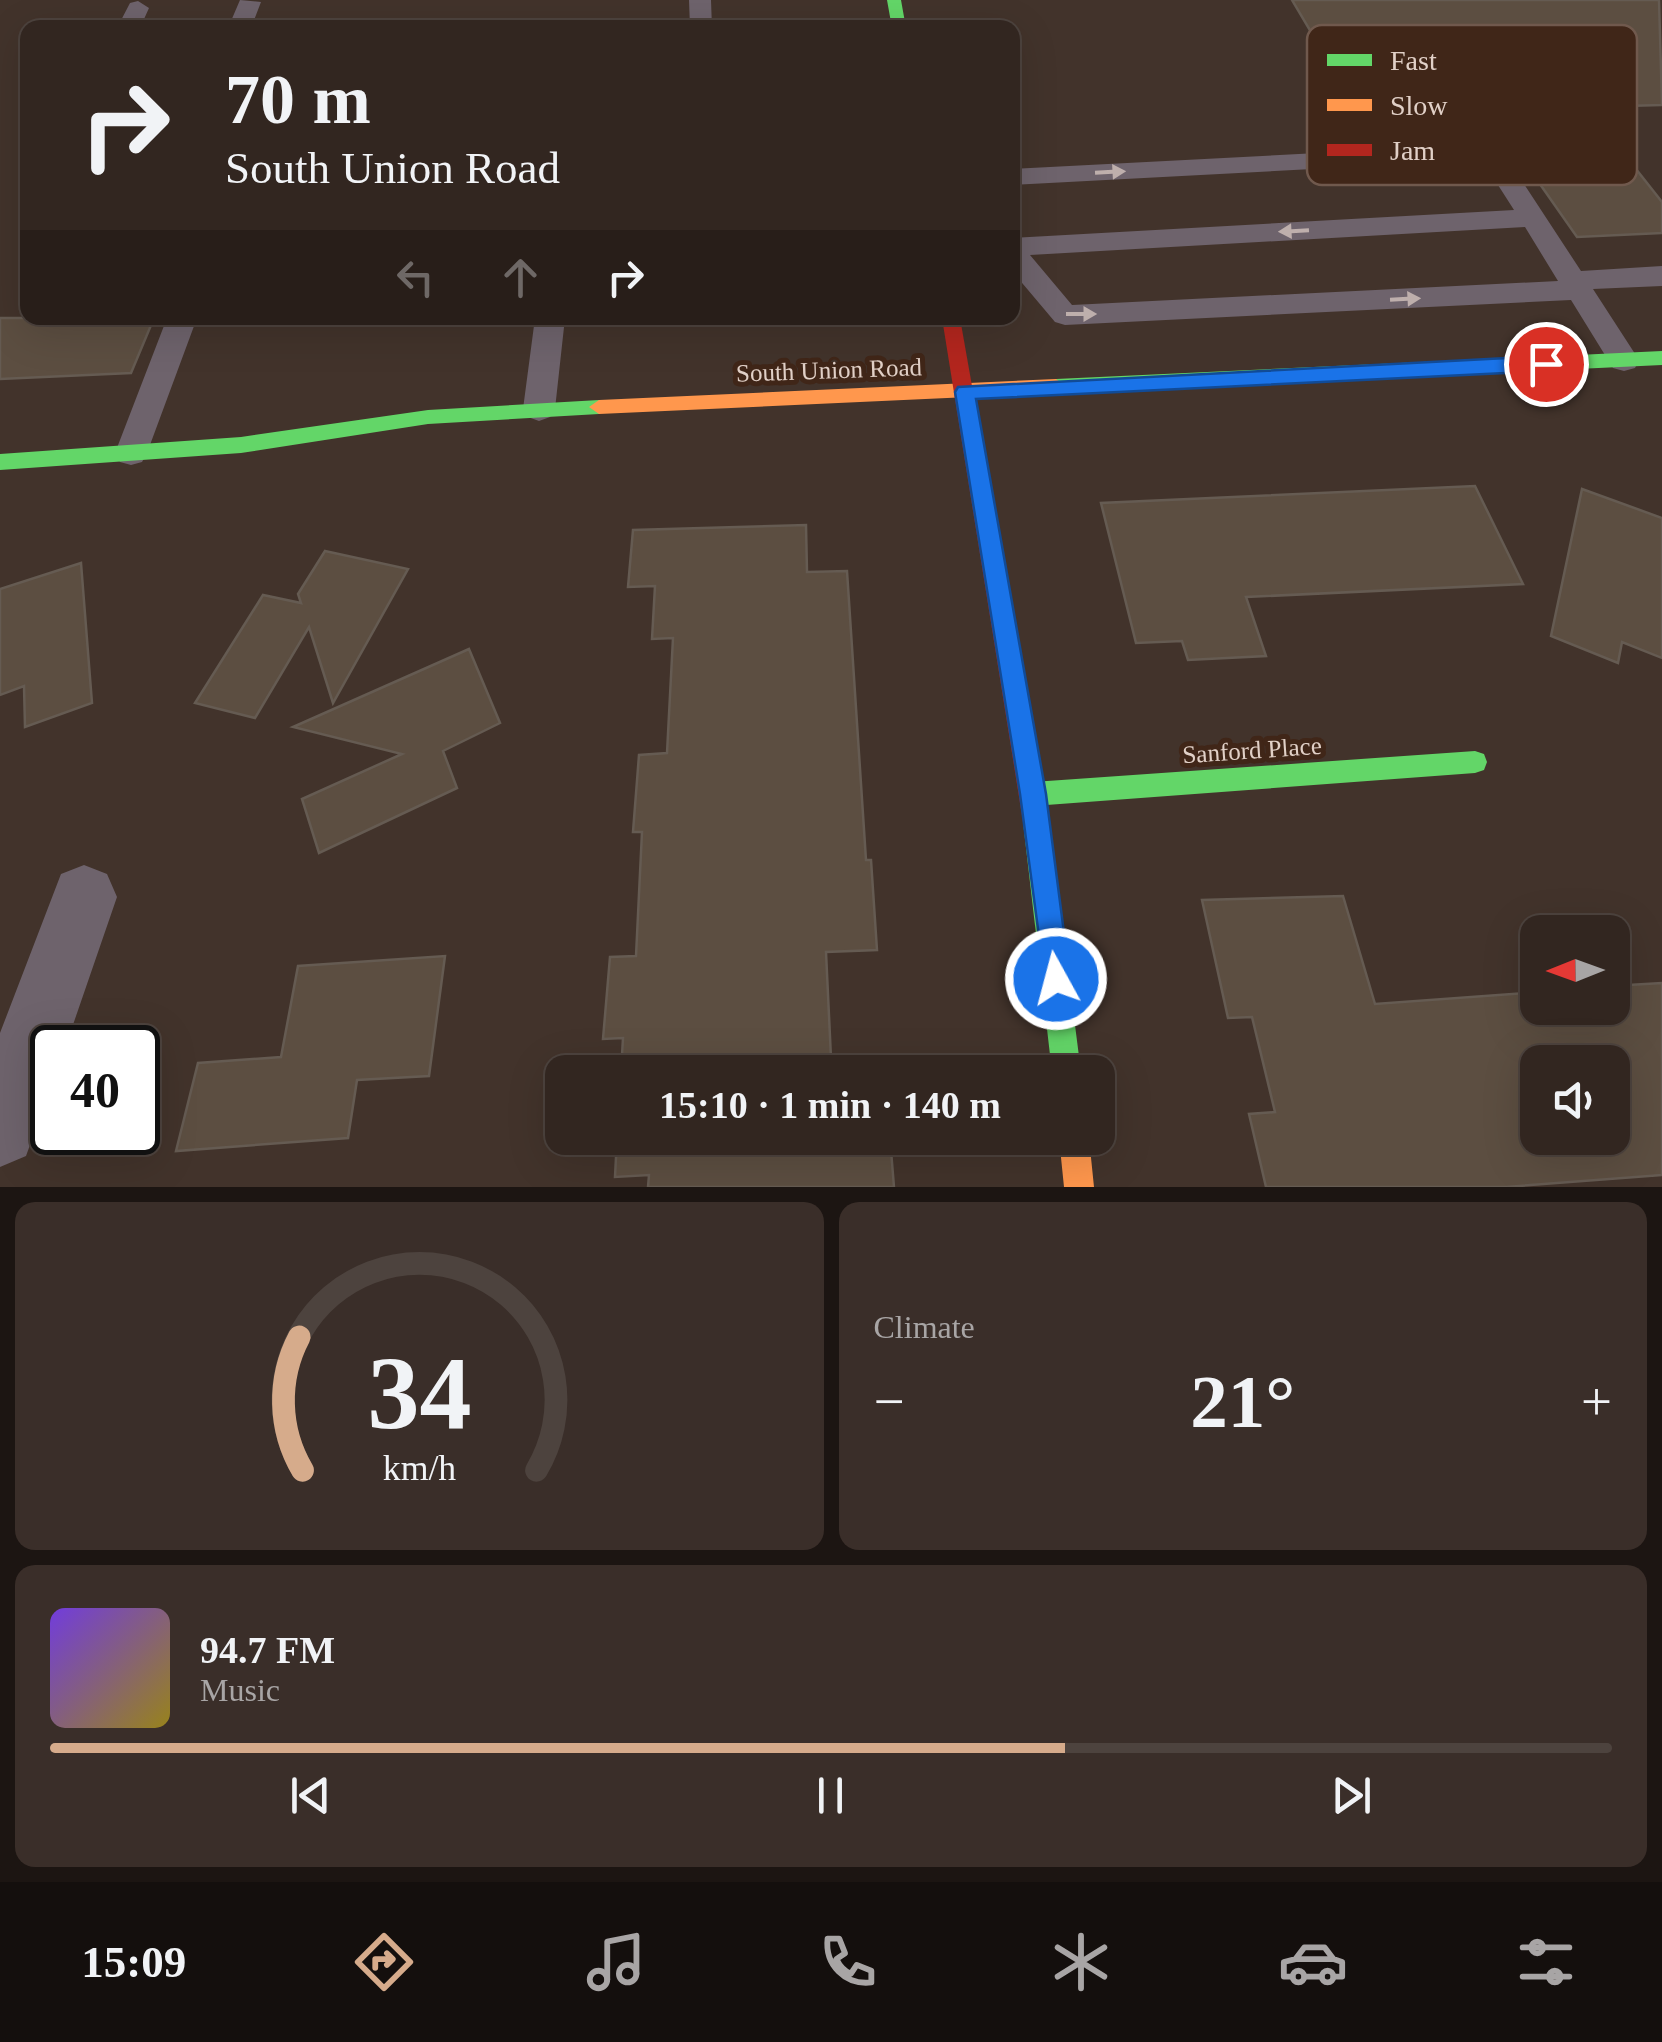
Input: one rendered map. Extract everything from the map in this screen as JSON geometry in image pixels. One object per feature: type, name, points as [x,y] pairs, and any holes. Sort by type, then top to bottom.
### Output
[{"type":"street","points":[[952,325],[1033,794],[1064,1055]]},
{"type":"street","name":"South Union Road","points":[[0,462],[240,445],[428,417],[539,409],[1662,358]]},
{"type":"street","name":"Sanford Place","points":[[1033,794],[1476,762]]},
{"type":"street","points":[[0,1130],[84,896]]},
{"type":"street","points":[[1076,1155],[1080,1187]]},
{"type":"lane","points":[[1020,176],[1307,161]]},
{"type":"lane","points":[[1510,185],[1624,360]]},
{"type":"lane","points":[[1020,250],[1531,218]]},
{"type":"lane","points":[[1020,260],[1065,315],[1575,286],[1662,276]]},
{"type":"lane","points":[[131,452],[179,325]]},
{"type":"lane","points":[[539,409],[549,325]]},
{"type":"building","points":[[1292,0],[1659,0],[1662,105],[1637,106],[1637,25],[1307,25]]},
{"type":"building","points":[[1637,170],[1662,202],[1662,233],[1577,237],[1541,185],[1637,185]]},
{"type":"building","points":[[0,318],[20,318],[20,325],[151,325],[131,373],[0,379]]},
{"type":"building","points":[[1475,486],[1523,584],[1246,597],[1266,656],[1188,660],[1182,641],[1136,643],[1101,503]]},
{"type":"building","points":[[1582,489],[1662,518],[1662,658],[1622,642],[1618,663],[1551,636]]},
{"type":"building","points":[[806,525],[807,572],[847,571],[866,860],[871,860],[877,950],[826,952],[831,1055],[622,1055],[623,1038],[603,1039],[610,957],[636,956],[642,832],[633,832],[639,755],[667,753],[673,638],[652,639],[655,586],[628,587],[633,530]]},
{"type":"building","points":[[325,551],[408,569],[333,703],[309,627],[255,718],[195,703],[263,595],[301,603],[298,594]]},
{"type":"building","points":[[81,563],[92,703],[25,727],[24,686],[0,695],[0,589]]},
{"type":"building","points":[[469,649],[500,723],[443,751],[457,788],[319,853],[302,799],[402,754],[293,727]]},
{"type":"building","points":[[1343,896],[1375,1004],[1520,993],[1520,1025],[1630,1025],[1630,985],[1662,983],[1662,1175],[1506,1187],[1266,1187],[1249,1114],[1275,1112],[1252,1017],[1228,1018],[1202,900]]},
{"type":"building","points":[[445,956],[429,1076],[357,1080],[348,1138],[176,1151],[198,1063],[281,1057],[298,966]]},
{"type":"building","points":[[616,1155],[891,1155],[894,1187],[648,1187],[649,1175],[615,1177]]},
{"type":"traffic: fast","points":[[894,0],[898,20]]},
{"type":"traffic: fast","points":[[1056,386],[1662,358]]},
{"type":"traffic: fast","points":[[0,462],[241,445],[428,417],[599,407]]},
{"type":"traffic: fast","points":[[1033,794],[1475,762]]},
{"type":"traffic: fast","points":[[1036,822],[1065,1055]]},
{"type":"traffic: slow","points":[[599,407],[1056,386]]},
{"type":"traffic: slow","points":[[1076,1155],[1079,1187]]},
{"type":"traffic: jam","points":[[952,325],[1036,822]]},
{"type":"route","points":[[1056,979],[1033,794],[965,392],[1546,364]]}]
